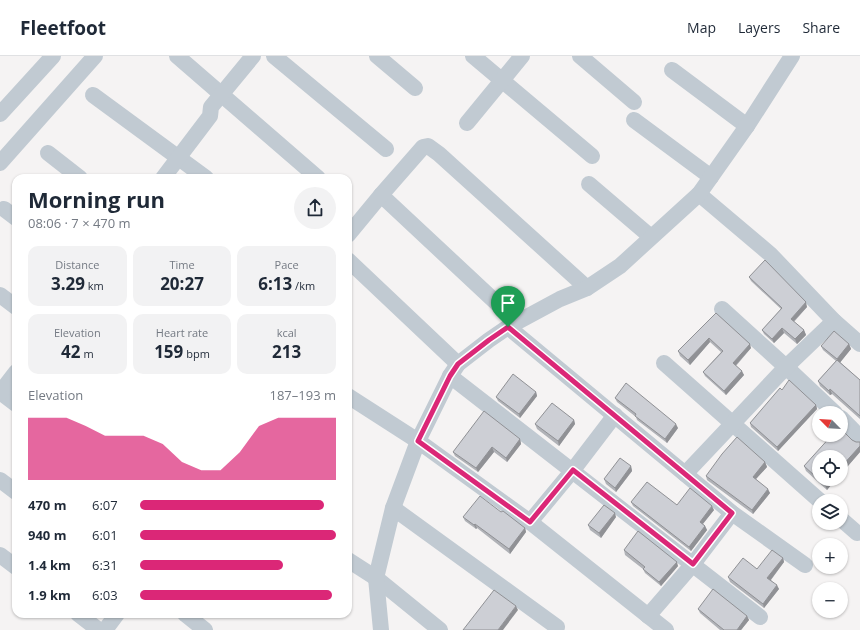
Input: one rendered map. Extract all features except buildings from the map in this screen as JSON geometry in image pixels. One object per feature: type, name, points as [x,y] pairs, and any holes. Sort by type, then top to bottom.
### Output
[{"type":"street","points":[[0,114],[52,56]]},
{"type":"street","points":[[0,163],[95,56]]},
{"type":"street","points":[[177,56],[313,174]]},
{"type":"street","points":[[167,174],[210,116],[219,114],[225,98],[253,56]]},
{"type":"street","points":[[225,98],[266,56]]},
{"type":"street","points":[[274,56],[386,149]]},
{"type":"street","points":[[377,56],[416,88]]},
{"type":"street","points":[[473,56],[592,156]]},
{"type":"street","points":[[467,122],[522,56]]},
{"type":"street","points":[[580,56],[634,102]]},
{"type":"street","points":[[381,630],[376,578],[393,508],[418,441],[454,370],[489,340],[513,324],[560,299],[587,288],[620,266],[699,194],[747,126],[792,56]]},
{"type":"street","points":[[672,70],[747,126]]},
{"type":"street","points":[[93,95],[201,174]]},
{"type":"street","points":[[634,120],[711,177]]},
{"type":"street","points":[[352,230],[423,147],[428,146],[439,154],[587,288]]},
{"type":"street","points":[[48,153],[75,174]]},
{"type":"street","points":[[589,184],[651,237]]},
{"type":"street","points":[[699,194],[770,254],[834,321],[860,344]]},
{"type":"street","points":[[381,195],[513,324],[615,415],[732,513],[805,565]]},
{"type":"street","points":[[352,264],[454,370],[573,470],[760,617]]},
{"type":"street","points":[[0,295],[12,304]]},
{"type":"street","points":[[722,309],[828,406]]},
{"type":"street","points":[[685,474],[786,367],[834,321]]},
{"type":"street","points":[[664,363],[812,494]]},
{"type":"street","points":[[12,377],[0,393],[12,401]]},
{"type":"street","points":[[352,399],[418,441],[530,522],[666,630]]},
{"type":"street","points":[[530,522],[573,470],[615,415]]},
{"type":"street","points":[[848,425],[860,436]]},
{"type":"street","points":[[0,480],[12,489]]},
{"type":"street","points":[[393,508],[557,627]]},
{"type":"street","points":[[648,616],[693,564],[732,513]]},
{"type":"street","points":[[848,525],[857,533]]},
{"type":"street","points":[[0,555],[12,564]]},
{"type":"street","points":[[352,563],[376,578],[440,630]]},
{"type":"street","points":[[84,618],[100,630]]},
{"type":"street","points":[[105,630],[114,618]]},
{"type":"street","points":[[190,618],[205,630]]},
{"type":"route","points":[[508,327],[732,513],[693,564],[573,470],[530,522],[418,441],[450,376],[458,364],[508,327]]}]
